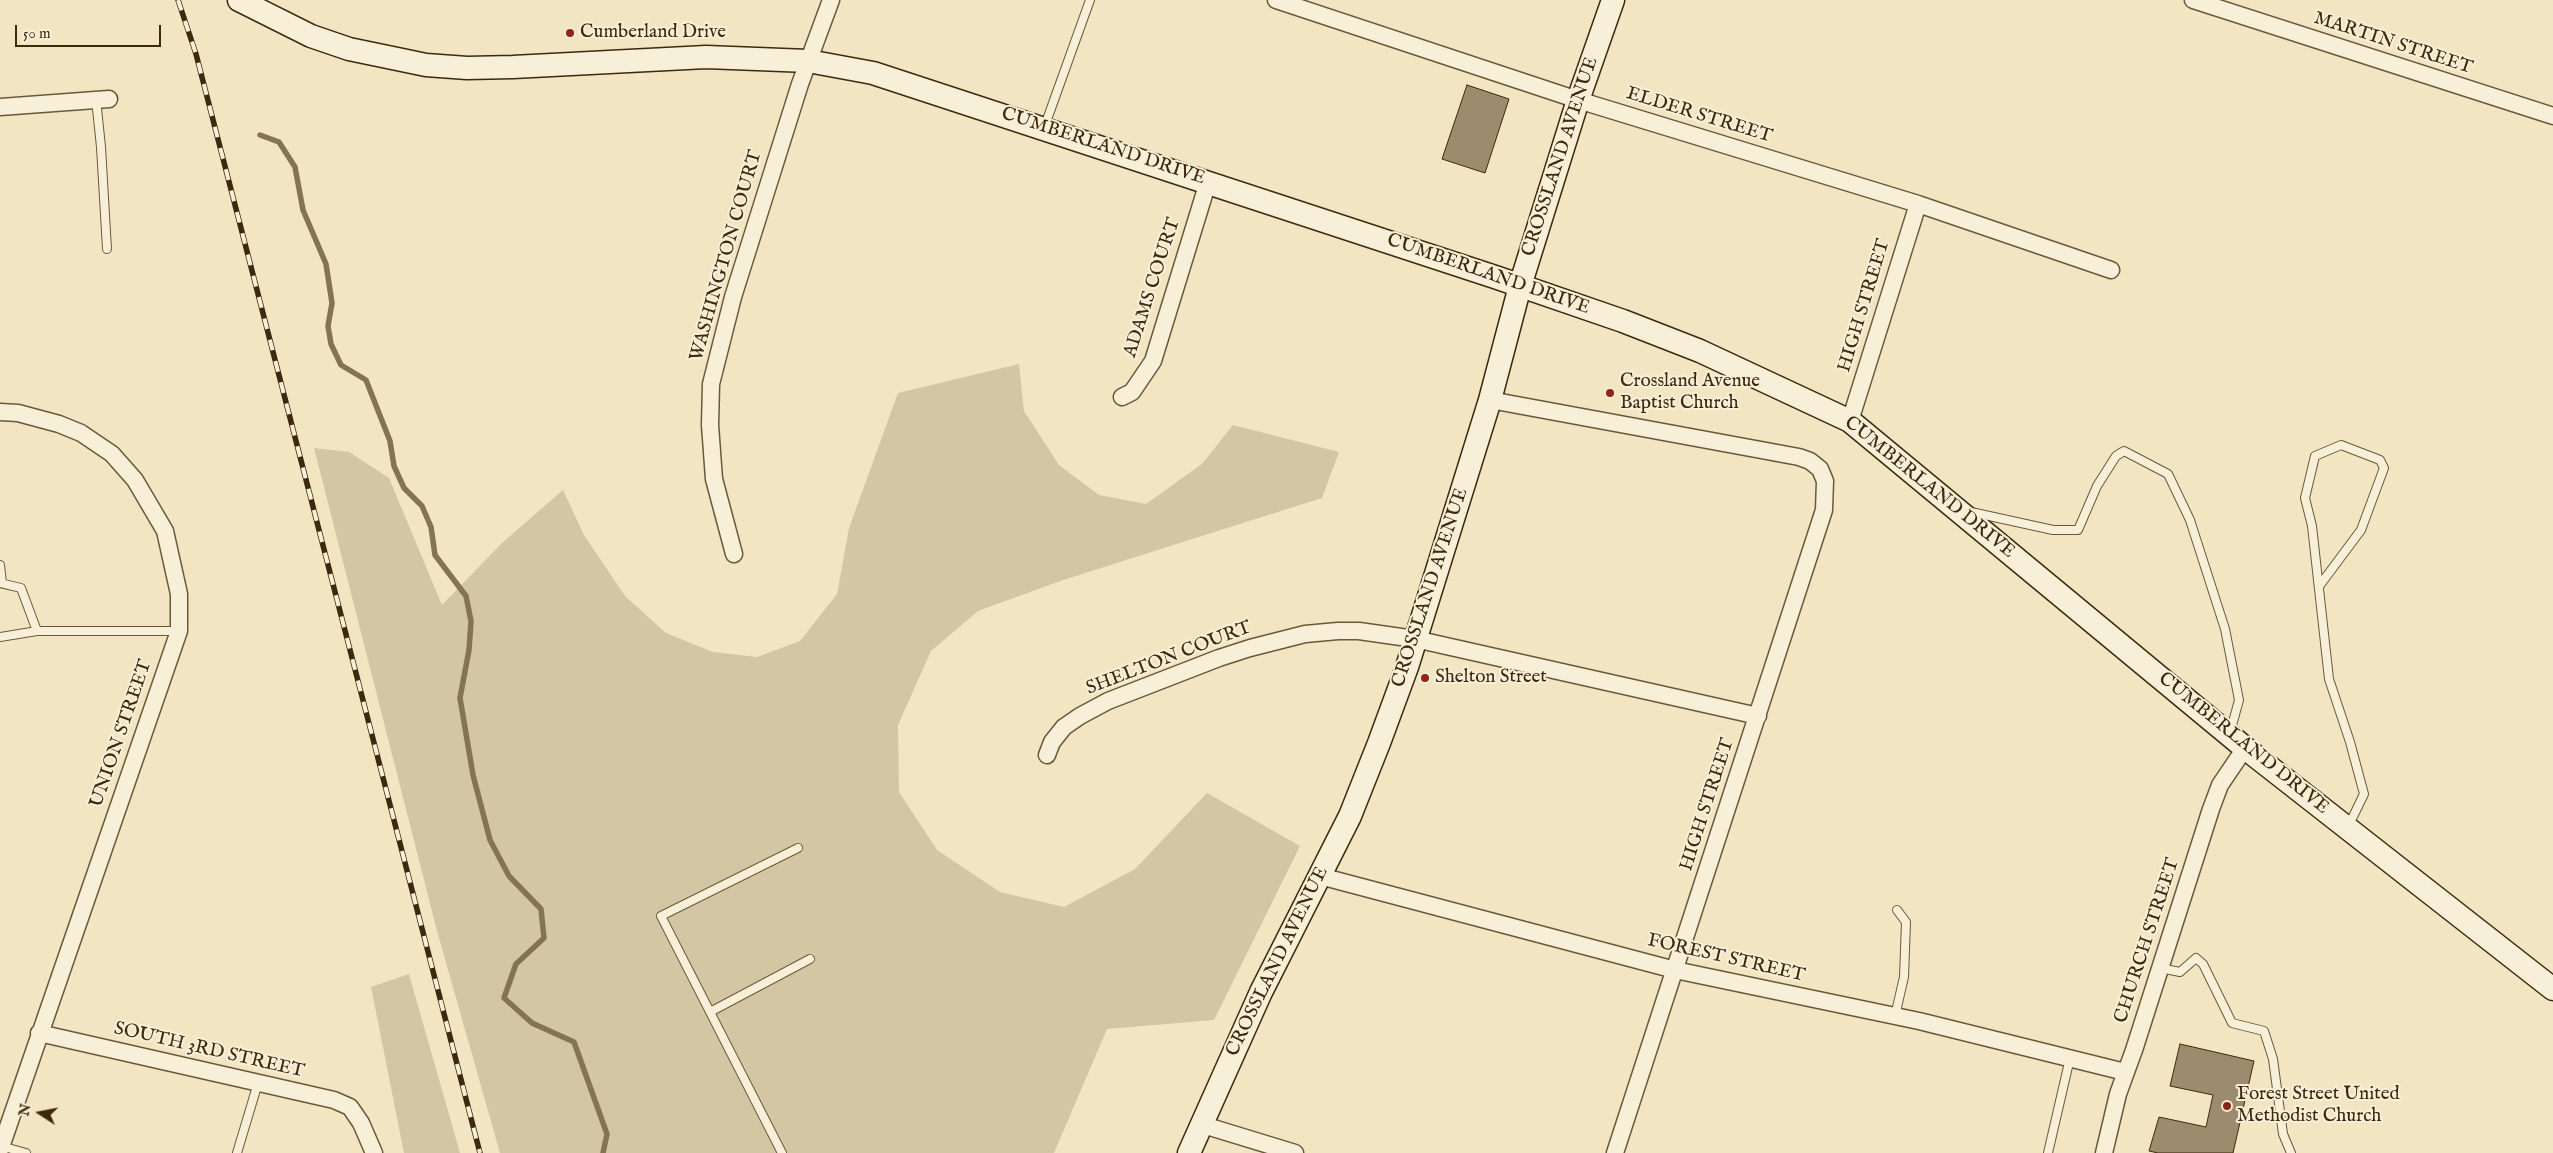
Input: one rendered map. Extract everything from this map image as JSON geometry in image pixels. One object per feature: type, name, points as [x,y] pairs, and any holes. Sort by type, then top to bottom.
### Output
[{"type":"main road","name":"CUMBERLAND DRIVE","points":[[239,0],[311,36],[349,49],[426,66],[467,68],[513,67],[706,57],[808,61],[873,73],[1520,286],[1623,321],[1700,351],[1850,420],[2237,742],[2553,990]]},
{"type":"main road","name":"CROSSLAND AVENUE","points":[[1189,1153],[1200,1124],[1262,992],[1350,816],[1376,752],[1415,640],[1490,400],[1520,286],[1578,100],[1613,0]]},
{"type":"street","name":"WASHINGTON COURT","points":[[734,554],[714,479],[710,425],[711,384],[733,297],[808,61],[831,0]]},
{"type":"street","name":"ELDER STREET","points":[[1276,0],[1578,100],[1918,204],[2111,270]]},
{"type":"street","name":"MARTIN STREET","points":[[2193,0],[2553,116]]},
{"type":"street","points":[[0,107],[102,99]]},
{"type":"street","name":"ADAMS COURT","points":[[1122,398],[1132,392],[1153,361],[1208,182]]},
{"type":"street","name":"HIGH STREET","points":[[1850,420],[1918,204]]},
{"type":"street","name":"HIGH STREET","points":[[1490,400],[1782,453],[1810,461],[1820,469],[1826,481],[1824,510],[1615,1153]]},
{"type":"street","name":"UNION STREET","points":[[0,412],[18,413],[59,424],[81,433],[112,454],[135,480],[165,530],[179,594],[179,631],[2,1141]]},
{"type":"street","name":"SHELTON COURT","points":[[1047,755],[1052,742],[1064,727],[1080,716],[1146,685],[1242,650],[1305,634],[1338,631],[1359,631],[1415,640]]},
{"type":"street","points":[[1415,640],[1758,716]]},
{"type":"street","name":"CHURCH STREET","points":[[2104,1153],[2125,1072],[2211,809],[2237,742]]},
{"type":"street","name":"FOREST STREET","points":[[1320,876],[1675,970],[1895,1016],[2125,1072]]},
{"type":"street","name":"SOUTH 3RD STREET","points":[[39,1033],[334,1100],[350,1107],[361,1123],[374,1153]]},
{"type":"street","points":[[1200,1124],[1295,1153]]},
{"type":"lane","points":[[1044,128],[1090,0]]},
{"type":"lane","points":[[102,99],[101,147],[107,249]]},
{"type":"lane","points":[[2320,586],[2361,530],[2384,468],[2380,460],[2341,445],[2315,456],[2305,498],[2312,526],[2320,586],[2329,679],[2350,742],[2364,794],[2348,828]]},
{"type":"lane","points":[[1957,509],[2053,530],[2078,530],[2096,486],[2116,456],[2124,451],[2168,474],[2190,520],[2225,629],[2239,700],[2237,742]]},
{"type":"lane","points":[[0,565],[1,583],[21,588],[37,631]]},
{"type":"lane","points":[[0,637],[37,631],[179,631]]},
{"type":"lane","points":[[782,1153],[661,916],[798,848]]},
{"type":"lane","points":[[1895,1016],[1904,977],[1906,929],[1906,922],[1897,910]]},
{"type":"lane","points":[[2160,968],[2180,972],[2196,958],[2203,964],[2232,1023],[2264,1031],[2273,1060],[2282,1127],[2291,1153]]},
{"type":"lane","points":[[710,1012],[810,959]]},
{"type":"lane","points":[[2048,1153],[2070,1058]]},
{"type":"lane","points":[[237,1153],[258,1083]]},
{"type":"lane","points":[[2,1141],[26,1153]]},
{"type":"shaded area","points":[[1019,364],[1024,411],[1059,465],[1099,495],[1146,504],[1202,464],[1233,425],[1339,452],[1322,498],[1063,580],[978,611],[931,651],[898,725],[899,792],[937,850],[1000,892],[1064,907],[1135,869],[1207,793],[1300,846],[1214,1020],[1107,1029],[1054,1153],[500,1153],[437,931],[314,448],[349,452],[389,478],[442,605],[502,543],[563,490],[584,535],[625,596],[666,633],[713,652],[757,657],[800,641],[837,594],[849,528],[898,393]]},
{"type":"shaded area","points":[[409,974],[460,1153],[404,1153],[371,987]]},
{"type":"building","points":[[1467,85],[1509,99],[1485,173],[1442,159]]},
{"type":"building","name":"Forest Street United Methodist Church","points":[[2180,1044],[2254,1061],[2233,1153],[2158,1153],[2149,1151],[2159,1117],[2206,1127],[2213,1095],[2170,1086]]},
{"type":"waterway","points":[[260,135],[279,142],[295,167],[303,210],[326,264],[332,303],[328,326],[331,344],[341,365],[366,380],[390,441],[394,466],[404,488],[422,506],[431,527],[435,555],[466,596],[471,621],[469,650],[460,698],[473,775],[490,840],[509,876],[541,909],[544,938],[516,964],[504,998],[532,1023],[574,1042],[607,1134],[603,1153]]},
{"type":"railway","points":[[178,0],[196,54],[480,1153]]},
{"type":"place","name":"Cumberland Drive","points":[[570,33]]},
{"type":"place","name":"Crossland Avenue Baptist Church","points":[[1610,393]]},
{"type":"place","name":"Shelton Street","points":[[1425,678]]},
{"type":"place","name":"Forest Street United Methodist Church","points":[[2227,1106]]}]
